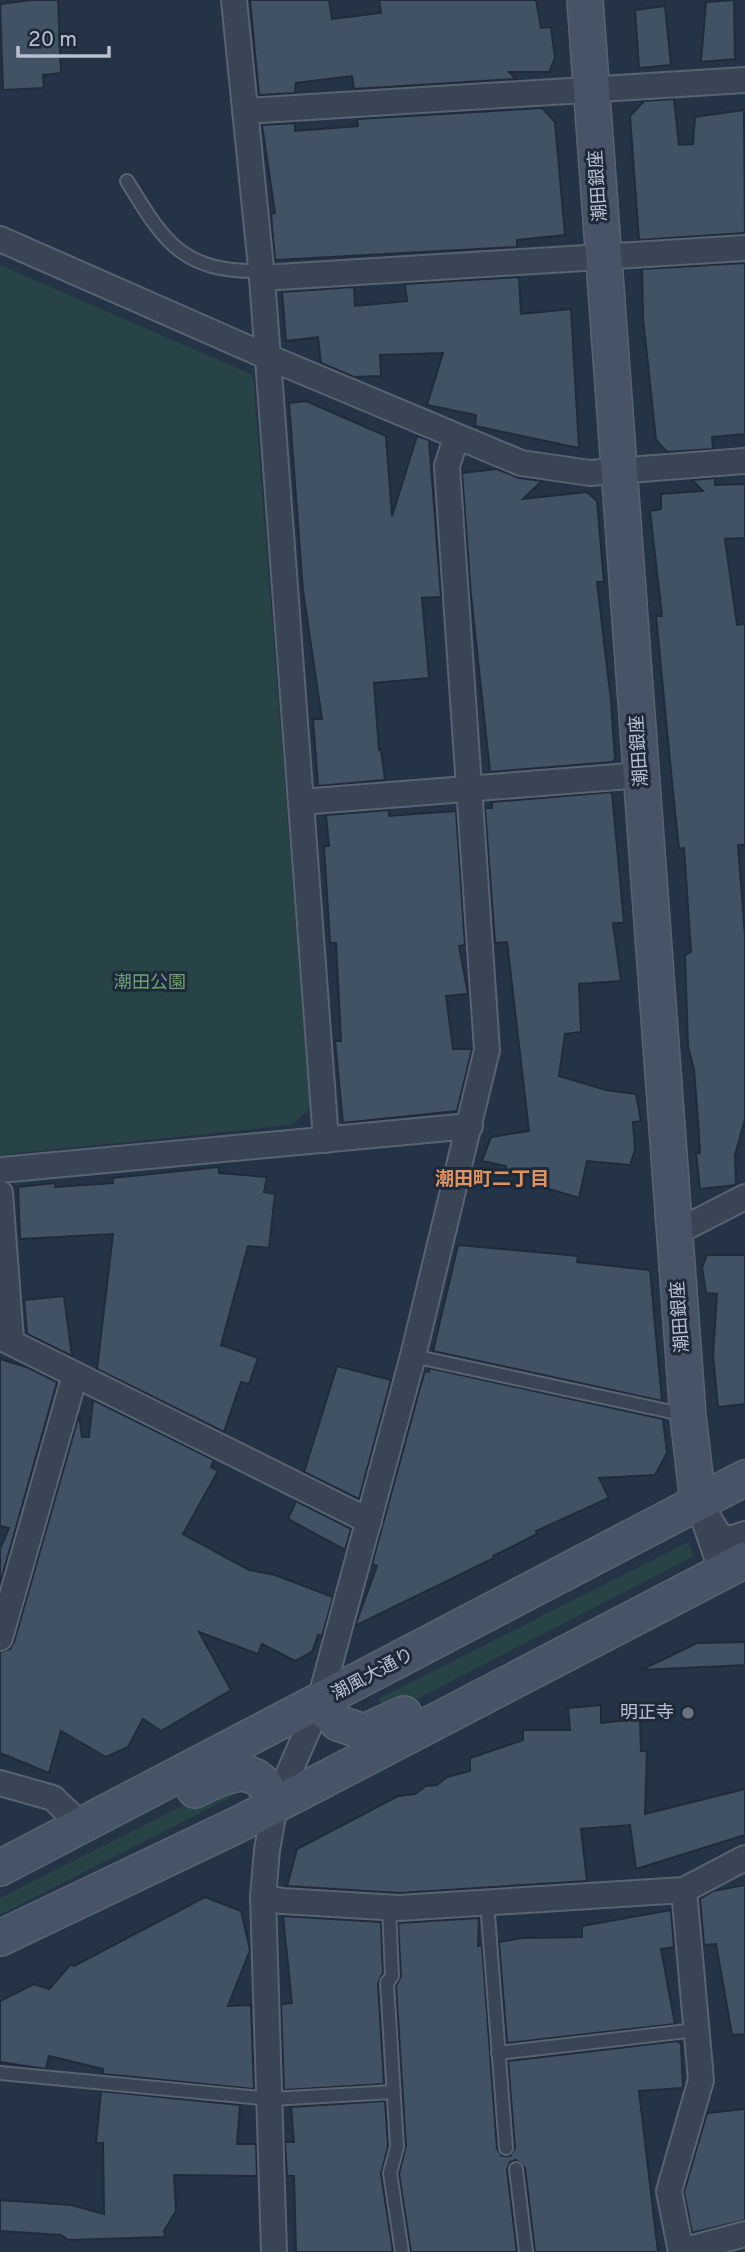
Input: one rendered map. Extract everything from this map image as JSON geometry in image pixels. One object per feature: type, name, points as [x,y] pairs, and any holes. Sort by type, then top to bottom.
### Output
[{"type":"street","points":[[234,0],[262,274],[326,1140]]},
{"type":"street","name":"潮田銀座","points":[[586,0],[688,1416],[698,1502]]},
{"type":"street","points":[[245,111],[745,80]]},
{"type":"street","points":[[0,239],[456,438],[522,463],[567,472],[620,471],[745,460]]},
{"type":"street","points":[[262,274],[745,248]]},
{"type":"street","points":[[274,2252],[263,1897],[267,1850],[275,1805],[319,1704],[413,1356],[487,1051],[447,466],[456,438]]},
{"type":"street","points":[[301,802],[642,775]]},
{"type":"street","points":[[0,1170],[470,1126]]},
{"type":"street","points":[[0,1193],[5,1339],[369,1521]]},
{"type":"street","points":[[675,1233],[745,1198]]},
{"type":"street","points":[[0,1638],[75,1375]]},
{"type":"street","name":"潮風大通り","points":[[0,1868],[319,1704],[745,1478]]},
{"type":"street","points":[[698,1502],[719,1535],[730,1539],[745,1534]]},
{"type":"street","points":[[0,1938],[275,1805],[733,1566],[698,1502]]},
{"type":"street","points":[[319,1704],[338,1723],[364,1732],[538,1644],[625,1622]]},
{"type":"street","points":[[0,1886],[6,1886],[232,1772],[243,1772],[258,1779],[270,1792],[275,1805]]},
{"type":"street","points":[[0,1783],[53,1798],[81,1825]]},
{"type":"street","points":[[263,1897],[294,1902],[389,1908],[684,1891],[745,1858]]},
{"type":"street","points":[[684,1891],[701,2080],[669,2191],[681,2251],[745,2234]]},
{"type":"lane","points":[[127,181],[160,234],[176,249],[209,267],[262,274]]},
{"type":"lane","points":[[413,1356],[688,1416]]},
{"type":"lane","points":[[487,1902],[506,2148]]},
{"type":"lane","points":[[389,1908],[392,1976],[387,1983],[397,2147],[390,2173],[402,2252]]},
{"type":"lane","points":[[498,2053],[696,2031]]},
{"type":"lane","points":[[0,2073],[271,2099],[393,2092]]},
{"type":"lane","points":[[516,2169],[526,2252]]},
{"type":"green space","name":"潮田公園","points":[[0,265],[253,375],[310,1108],[292,1125],[0,1155]]},
{"type":"green space","points":[[688,1542],[694,1556],[388,1714],[378,1699]]},
{"type":"green space","points":[[233,1780],[237,1794],[0,1915],[0,1898]]},
{"type":"building","points":[[58,0],[61,73],[43,75],[44,88],[3,90],[0,4]]},
{"type":"building","points":[[250,0],[329,0],[332,19],[381,13],[379,0],[536,0],[541,28],[551,27],[555,58],[549,72],[509,72],[516,79],[354,89],[352,76],[296,83],[295,93],[259,95]]},
{"type":"building","points":[[734,0],[735,59],[701,62],[706,2]]},
{"type":"building","points":[[665,6],[671,65],[639,68],[635,10]]},
{"type":"building","points":[[674,99],[679,145],[693,144],[695,117],[744,110],[745,233],[639,240],[630,116],[644,101]]},
{"type":"building","points":[[542,108],[555,122],[565,235],[517,240],[517,247],[275,260],[271,214],[275,213],[262,125],[295,123],[295,131],[358,126],[357,119]]},
{"type":"building","points":[[745,263],[745,434],[712,437],[713,449],[667,452],[656,440],[643,318],[642,269]]},
{"type":"building","points":[[519,277],[521,314],[571,309],[579,448],[475,426],[476,415],[427,405],[443,353],[380,355],[381,376],[354,377],[321,363],[318,337],[286,341],[282,292],[354,287],[355,306],[407,301],[405,284]]},
{"type":"building","points":[[306,401],[386,436],[392,516],[417,436],[429,440],[441,597],[422,598],[429,678],[374,683],[379,750],[381,749],[385,780],[318,786],[313,719],[322,719],[303,591],[289,403]]},
{"type":"building","points":[[497,469],[519,478],[542,481],[523,499],[587,492],[597,501],[604,582],[597,582],[611,701],[615,759],[612,762],[490,772],[471,595],[462,473]]},
{"type":"building","points":[[715,478],[715,485],[745,484],[745,538],[725,539],[737,625],[745,624],[745,845],[738,845],[745,936],[745,1119],[735,1155],[736,1185],[700,1189],[696,1153],[700,1153],[694,1070],[688,1046],[685,955],[691,952],[684,848],[679,849],[673,792],[656,616],[662,616],[650,511],[661,509],[661,494],[703,491],[692,480]]},
{"type":"building","points":[[612,792],[624,923],[613,923],[621,981],[579,984],[581,1032],[565,1034],[559,1076],[606,1090],[636,1094],[641,1121],[633,1122],[635,1150],[630,1165],[587,1161],[579,1198],[539,1186],[540,1177],[506,1173],[506,1166],[482,1161],[491,1137],[529,1131],[507,942],[495,943],[485,808],[492,808],[492,802]]},
{"type":"building","points":[[389,810],[389,816],[456,811],[465,945],[459,946],[468,994],[446,996],[453,1049],[472,1049],[457,1111],[343,1123],[335,1041],[341,1041],[336,943],[330,943],[324,846],[329,846],[326,815]]},
{"type":"building","points":[[219,1167],[219,1173],[267,1177],[264,1192],[275,1194],[269,1248],[248,1246],[221,1345],[258,1358],[249,1384],[241,1382],[224,1432],[97,1369],[113,1234],[20,1239],[18,1187],[55,1183],[55,1187],[113,1183],[112,1178]]},
{"type":"building","points":[[458,1245],[578,1256],[577,1262],[650,1270],[662,1401],[433,1351]]},
{"type":"building","points":[[707,1255],[745,1255],[745,1404],[718,1407],[713,1356],[717,1294],[706,1293],[702,1267]]},
{"type":"building","points":[[64,1296],[72,1356],[27,1334],[24,1300]]},
{"type":"building","points":[[0,1359],[29,1368],[57,1382],[0,1584],[0,1549],[9,1528],[0,1526]]},
{"type":"building","points":[[337,1366],[391,1380],[359,1499],[304,1472]]},
{"type":"building","points":[[429,1368],[663,1419],[667,1453],[655,1475],[599,1478],[609,1498],[536,1531],[537,1534],[493,1556],[494,1558],[355,1626],[377,1566],[372,1564],[420,1388],[425,1371],[429,1372]]},
{"type":"building","points":[[93,1400],[214,1460],[211,1467],[218,1471],[183,1534],[249,1570],[275,1575],[333,1597],[322,1636],[318,1635],[312,1652],[295,1661],[262,1644],[258,1654],[199,1632],[231,1690],[161,1731],[143,1719],[128,1747],[106,1757],[61,1731],[49,1773],[0,1753],[0,1652],[10,1649],[14,1642],[79,1415],[82,1437],[89,1437]]},
{"type":"building","points":[[296,1501],[351,1529],[345,1550],[288,1519]]},
{"type":"building","points":[[745,1642],[745,1665],[641,1670],[697,1643]]},
{"type":"building","points":[[601,1705],[601,1723],[640,1719],[641,1751],[647,1751],[645,1814],[745,1789],[745,1835],[636,1869],[630,1825],[581,1829],[587,1881],[399,1893],[287,1886],[297,1849],[398,1796],[415,1794],[426,1786],[437,1785],[447,1777],[470,1771],[470,1758],[523,1740],[523,1730],[570,1730],[568,1708]]},
{"type":"building","points":[[745,1885],[745,2034],[732,2035],[716,1944],[704,1945],[700,1899],[713,1891]]},
{"type":"building","points":[[205,1897],[241,1911],[250,1950],[228,2006],[251,2005],[254,2089],[103,2074],[103,2069],[49,2056],[46,2069],[0,2062],[0,2001],[34,1984],[49,1989],[71,1964],[74,1966]]},
{"type":"building","points":[[671,1910],[674,1947],[661,1949],[675,2024],[507,2043],[499,1942],[521,1938],[582,1937],[582,1926]]},
{"type":"building","points":[[283,1916],[381,1922],[383,1973],[378,1984],[384,2084],[284,2090],[281,2004],[292,2003]]},
{"type":"building","points":[[479,1918],[478,1946],[482,1945],[497,2149],[502,2156],[510,2156],[515,2148],[508,2061],[678,2041],[681,2044],[683,2088],[639,2091],[658,2252],[535,2252],[525,2168],[516,2160],[510,2162],[507,2170],[517,2252],[411,2252],[399,2174],[406,2146],[396,1986],[401,1976],[398,1923]]},
{"type":"building","points":[[101,2091],[240,2105],[237,2144],[256,2144],[257,2176],[174,2175],[176,2211],[164,2231],[165,2237],[68,2240],[61,2235],[0,2231],[0,2200],[71,2205],[104,2214],[103,2143],[96,2143]]},
{"type":"building","points":[[385,2101],[388,2146],[381,2174],[393,2252],[296,2252],[294,2176],[287,2176],[285,2142],[294,2142],[291,2107]]},
{"type":"building","points":[[745,2109],[745,2220],[692,2233],[684,2192],[707,2113]]},
{"type":"place","name":"明正寺","points":[[688,1713]]},
{"type":"district","name":"潮田町二丁目","points":[[492,1180]]}]
